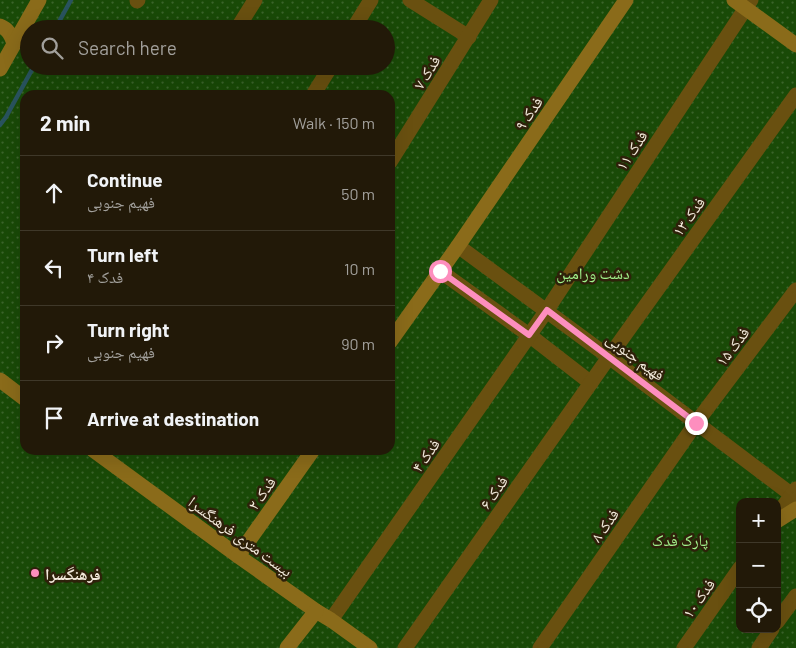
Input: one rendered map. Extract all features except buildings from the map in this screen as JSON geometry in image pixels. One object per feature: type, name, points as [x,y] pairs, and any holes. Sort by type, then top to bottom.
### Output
[{"type":"street","points":[[27,20],[39,0]]},
{"type":"street","points":[[243,20],[255,0]]},
{"type":"street","points":[[359,20],[371,0]]},
{"type":"street","points":[[410,0],[469,37]]},
{"type":"street","name":"فدک ۷","points":[[395,154],[492,0]]},
{"type":"street","name":"فدک ۹","points":[[458,246],[626,0]]},
{"type":"street","points":[[743,3],[796,45]]},
{"type":"street","name":"فدک ۱۱","points":[[547,310],[743,3]]},
{"type":"street","points":[[0,26],[11,34],[14,43]]},
{"type":"street","points":[[0,69],[20,33]]},
{"type":"street","points":[[316,90],[325,75]]},
{"type":"street","name":"فدک ۱۳","points":[[609,357],[796,95]]},
{"type":"street","points":[[395,335],[458,246]]},
{"type":"street","name":"فهیم جنوبی","points":[[458,246],[547,310],[795,498]]},
{"type":"street","points":[[440,271],[529,335],[591,383]]},
{"type":"street","name":"فدک ۱۵","points":[[696,423],[796,290]]},
{"type":"street","name":"فدک ۴","points":[[331,620],[547,310]]},
{"type":"street","name":"فدک ۶","points":[[405,648],[609,357]]},
{"type":"street","points":[[0,380],[20,395]]},
{"type":"street","name":"فدک ۸","points":[[540,648],[696,423]]},
{"type":"street","name":"بیست متری فرهنگسرا","points":[[100,455],[238,556],[370,648]]},
{"type":"street","name":"فدک ۲","points":[[238,556],[309,455]]},
{"type":"street","points":[[781,511],[795,498]]},
{"type":"street","points":[[781,516],[795,498]]},
{"type":"street","name":"فدک ۱۰","points":[[684,648],[736,574]]},
{"type":"street","points":[[781,617],[796,596]]},
{"type":"street","points":[[287,648],[316,611]]},
{"type":"street","points":[[759,648],[769,633]]},
{"type":"green space","name":"دشت ورامین","points":[[0,0],[796,0],[796,648],[0,648]]},
{"type":"waterway","points":[[60,20],[71,0]]},
{"type":"waterway","points":[[21,90],[29,75]]},
{"type":"waterway","points":[[0,125],[20,92]]},
{"type":"place","name":"فرهنگسرا","points":[[35,573]]},
{"type":"route","points":[[440,271],[529,335],[547,310],[696,423]]},
{"type":"park label","name":"پارک فدک","points":[[680,539]]}]
